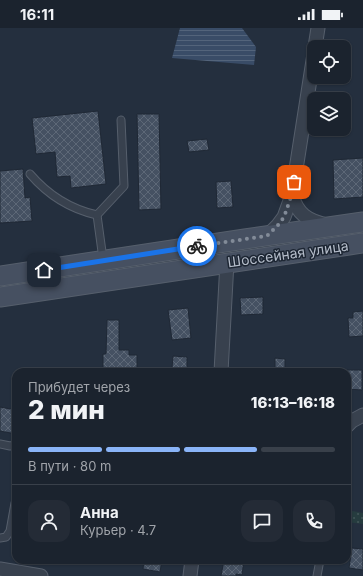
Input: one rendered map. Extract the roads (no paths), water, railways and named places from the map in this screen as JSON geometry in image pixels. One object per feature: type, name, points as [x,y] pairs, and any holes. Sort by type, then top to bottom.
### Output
[{"type":"main road","name":"Шоссейная улица","points":[[0,276],[363,222]]},
{"type":"main road","name":"Шоссейная улица","points":[[0,297],[227,262],[363,243]]},
{"type":"street","points":[[316,40],[318,28]]},
{"type":"street","points":[[267,236],[284,217],[292,194],[309,84]]},
{"type":"street","points":[[292,194],[294,202],[305,217],[319,223],[335,226]]},
{"type":"street","points":[[221,368],[227,262]]},
{"type":"street","points":[[190,576],[192,564]]},
{"type":"street","points":[[0,569],[40,576]]},
{"type":"lane","points":[[97,215],[124,186],[121,120]]},
{"type":"lane","points":[[30,174],[51,194],[80,211],[97,215]]},
{"type":"lane","points":[[97,215],[103,261]]},
{"type":"lane","points":[[0,444],[12,446]]},
{"type":"lane","points":[[0,538],[6,537],[10,531],[12,520]]},
{"type":"lane","points":[[317,576],[319,564]]},
{"type":"water","points":[[180,28],[242,28],[256,47],[254,65],[172,58]]}]
